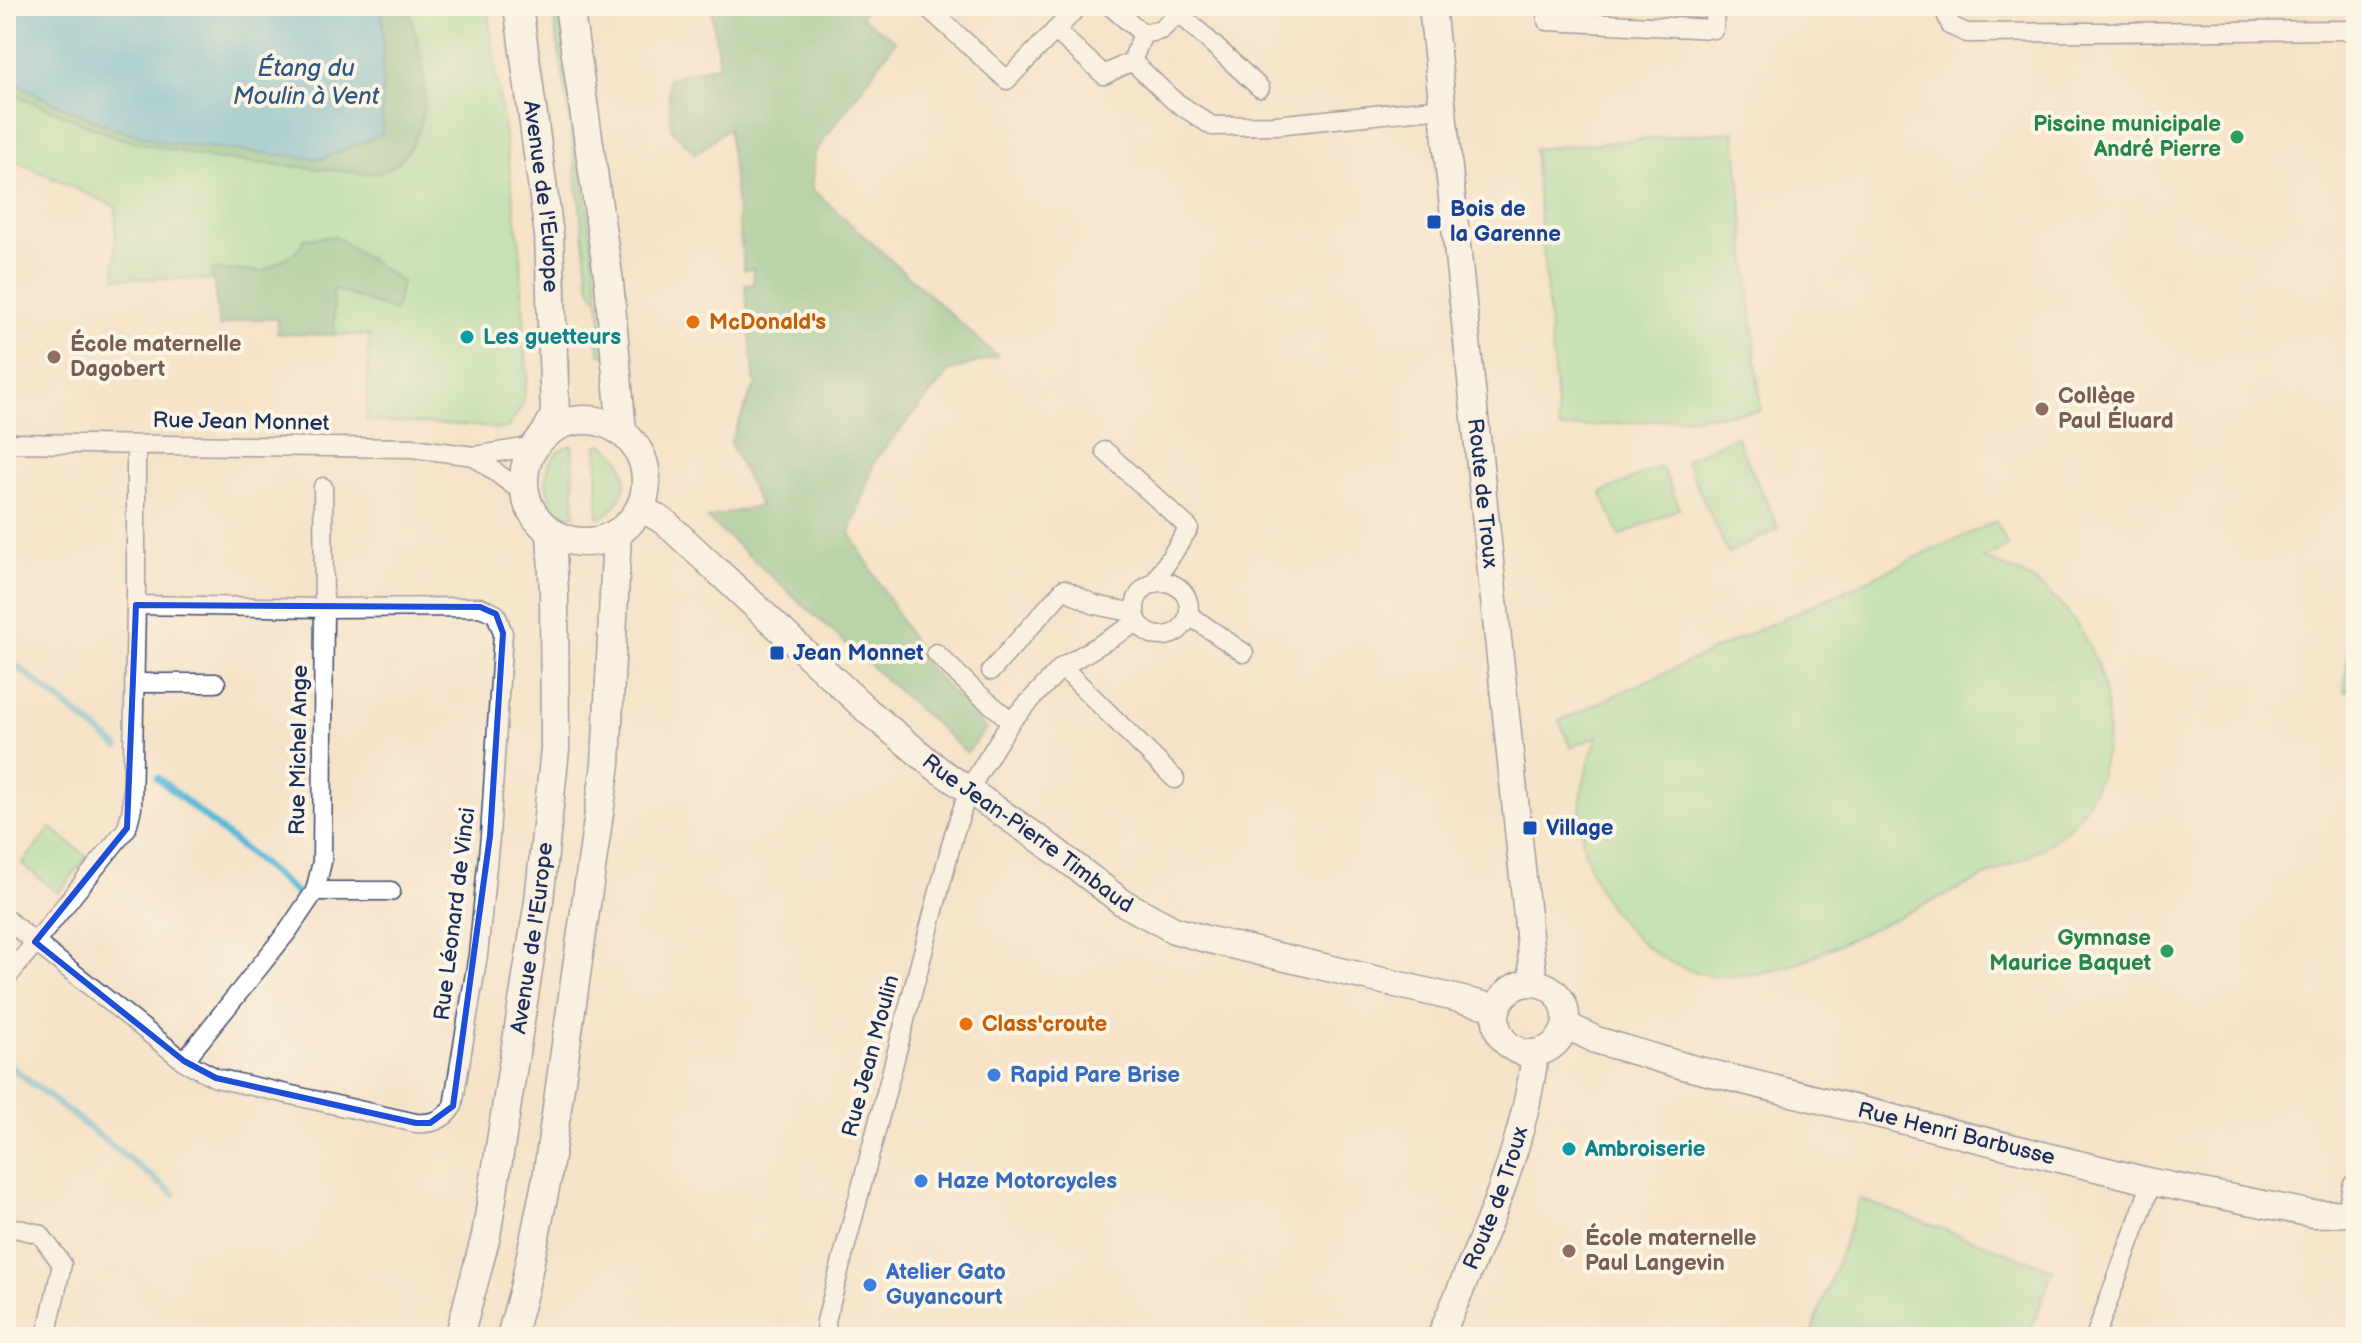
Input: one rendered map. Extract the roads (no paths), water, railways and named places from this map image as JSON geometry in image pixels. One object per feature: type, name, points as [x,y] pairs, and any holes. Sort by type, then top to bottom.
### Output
[{"type":"main road","name":"Avenue de l'Europe","points":[[518,6],[549,235],[555,415],[540,440]]},
{"type":"main road","points":[[569,6],[609,282],[622,433]]},
{"type":"main road","points":[[583,420],[597,421],[622,433],[636,448],[644,467],[646,488],[631,522],[602,540],[567,540],[551,532],[530,509],[525,494],[525,469],[540,440],[563,424],[583,420]]},
{"type":"main road","name":"Avenue de l'Europe","points":[[459,1337],[486,1236],[539,901],[555,749],[551,532]]},
{"type":"main road","points":[[511,1337],[547,1178],[606,764],[617,533]]},
{"type":"street","points":[[926,6],[1007,80],[1079,6]]},
{"type":"street","points":[[1110,6],[1143,34]]},
{"type":"street","name":"Route de Troux","points":[[1432,6],[1534,983]]},
{"type":"street","points":[[1547,6],[1547,21],[1714,29],[1715,6]]},
{"type":"street","points":[[1943,6],[1951,26],[1967,33],[2356,30]]},
{"type":"street","points":[[1143,34],[1161,30],[1179,13],[1260,88]]},
{"type":"street","points":[[1055,30],[1104,75],[1132,61],[1143,34]]},
{"type":"street","points":[[1132,61],[1173,100],[1212,126],[1276,125],[1443,108]]},
{"type":"street","name":"Rue Jean Monnet","points":[[6,443],[412,448],[474,456],[540,440]]},
{"type":"street","points":[[6,979],[127,828],[132,808],[136,445]]},
{"type":"street","points":[[1105,451],[1189,528],[1154,583]]},
{"type":"street","name":"Rue Jean Monnet","points":[[474,456],[525,494]]},
{"type":"street","name":"Rue Michel Ange","points":[[184,1061],[288,931],[315,891],[322,862],[323,487]]},
{"type":"street","name":"Rue Jean-Pierre Timbaud","points":[[640,507],[666,523],[869,712],[939,770],[1041,840],[1122,902],[1174,930],[1258,953],[1497,1008]]},
{"type":"street","points":[[1165,582],[1176,586],[1185,593],[1189,615],[1176,632],[1166,636],[1155,635],[1145,630],[1137,617],[1139,594],[1154,583],[1165,582]]},
{"type":"street","points":[[991,671],[1064,589],[1095,605],[1137,617]]},
{"type":"street","name":"Rue Léonard de Vinci","points":[[6,919],[184,1061],[216,1078],[416,1123],[430,1123],[446,1116],[453,1106],[478,955],[489,851],[503,633],[496,614],[480,607],[136,605]]},
{"type":"street","points":[[1189,615],[1244,653]]},
{"type":"street","name":"Rue Jean Moulin","points":[[827,1337],[826,1321],[954,834],[969,789],[1011,721],[1062,667],[1137,617]]},
{"type":"street","points":[[936,653],[1011,721]]},
{"type":"street","points":[[1062,667],[1175,779]]},
{"type":"street","points":[[134,683],[216,683]]},
{"type":"street","points":[[315,891],[391,891]]},
{"type":"street","points":[[1534,983],[1543,984],[1559,996],[1566,1014],[1566,1025],[1557,1043],[1535,1053],[1519,1051],[1502,1039],[1496,1019],[1502,997],[1522,984],[1534,983]]},
{"type":"street","name":"Rue Henri Barbusse","points":[[1566,1025],[1596,1040],[1687,1067],[2152,1182],[2313,1214],[2355,1205]]},
{"type":"street","name":"Route de Troux","points":[[1440,1337],[1501,1195],[1531,1089],[1535,1053]]},
{"type":"street","points":[[2095,1337],[2152,1182]]},
{"type":"street","points":[[6,1226],[40,1234],[62,1264],[46,1337]]},
{"type":"water","name":"Étang du Moulin à Vent","points":[[6,6],[381,6],[382,134],[321,159],[167,143],[114,128],[54,103],[6,78]]},
{"type":"waterway","points":[[6,658],[28,675]]},
{"type":"waterway","points":[[33,679],[118,747]]},
{"type":"waterway","points":[[158,778],[296,893]]},
{"type":"waterway","points":[[6,1063],[174,1194]]},
{"type":"place","name":"Piscine municipale André Pierre","points":[[2237,137]]},
{"type":"place","name":"Bois de la Garenne","points":[[1434,222]]},
{"type":"place","name":"McDonald's","points":[[693,322]]},
{"type":"place","name":"Les guetteurs","points":[[467,337]]},
{"type":"place","name":"École maternelle Dagobert","points":[[54,357]]},
{"type":"place","name":"Collège Paul Éluard","points":[[2042,409]]},
{"type":"place","name":"Jean Monnet","points":[[777,653]]},
{"type":"place","name":"Village","points":[[1530,828]]},
{"type":"place","name":"Gymnase Maurice Baquet","points":[[2167,951]]},
{"type":"place","name":"Class'croute","points":[[966,1024]]},
{"type":"place","name":"Rapid Pare Brise","points":[[994,1075]]},
{"type":"place","name":"Ambroiserie","points":[[1569,1149]]},
{"type":"place","name":"Haze Motorcycles","points":[[921,1181]]},
{"type":"place","name":"École maternelle Paul Langevin","points":[[1569,1251]]},
{"type":"place","name":"Atelier Gato Guyancourt","points":[[870,1285]]}]
